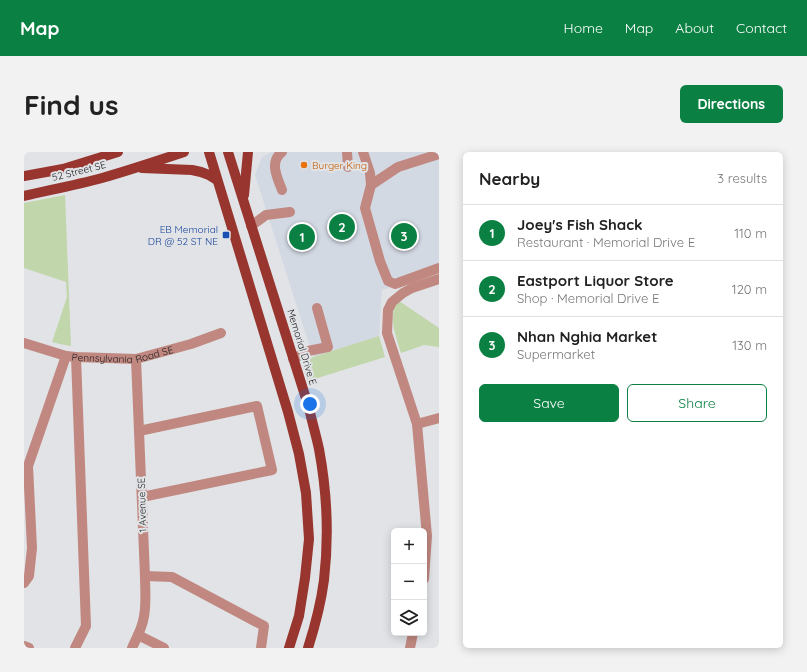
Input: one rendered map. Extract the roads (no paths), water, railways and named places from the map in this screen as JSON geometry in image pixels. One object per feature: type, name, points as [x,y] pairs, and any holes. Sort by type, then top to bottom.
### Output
[{"type":"main road","name":"52 Street SE","points":[[24,176],[63,169],[118,152]]},
{"type":"main road","name":"52 Street SE","points":[[24,196],[64,188],[101,178],[184,152]]},
{"type":"main road","points":[[209,152],[288,412],[299,454],[306,493],[309,539],[305,578],[299,616],[289,648]]},
{"type":"main road","name":"Memorial Drive E","points":[[228,152],[293,359],[319,449],[325,492],[327,540],[324,580],[316,620],[308,648]]},
{"type":"main road","points":[[243,199],[248,152]]},
{"type":"main road","points":[[136,168],[192,170],[209,175],[217,180]]},
{"type":"street","points":[[282,152],[276,157],[275,162],[275,169],[282,190]]},
{"type":"street","points":[[347,152],[348,167]]},
{"type":"street","points":[[362,152],[370,173],[371,184],[365,208],[380,261],[388,282],[395,284],[439,268]]},
{"type":"street","points":[[371,184],[398,167],[439,154]]},
{"type":"street","points":[[251,226],[266,215],[290,212]]},
{"type":"street","points":[[425,564],[427,536],[417,424],[386,333],[388,310],[392,302],[412,288],[439,279]]},
{"type":"street","points":[[293,359],[308,351],[328,347],[317,308]]},
{"type":"street","name":"Pennsylvania Road SE","points":[[24,343],[71,356],[136,359],[191,344],[221,333]]},
{"type":"street","points":[[24,583],[29,576],[32,548],[28,466],[71,356]]},
{"type":"street","points":[[71,356],[86,626],[75,648]]},
{"type":"street","name":"1 Avenue SE","points":[[132,648],[143,622],[145,612],[145,576],[136,359]]},
{"type":"street","points":[[139,431],[257,406],[272,470],[142,498]]},
{"type":"street","points":[[417,424],[439,418]]},
{"type":"street","points":[[145,576],[172,577],[264,626],[260,648]]},
{"type":"street","points":[[138,635],[164,648]]},
{"type":"street","points":[[410,648],[412,636]]},
{"type":"street","points":[[24,646],[29,648]]},
{"type":"place","name":"Burger King","points":[[304,165]]},
{"type":"place","name":"Eastport Liquor Store","points":[[342,227]]},
{"type":"place","name":"EB Memorial DR @ 52 ST NE","points":[[226,235]]},
{"type":"place","name":"Nhan Nghia Market","points":[[404,236]]},
{"type":"place","name":"Joey's Fish Shack","points":[[302,237]]}]
